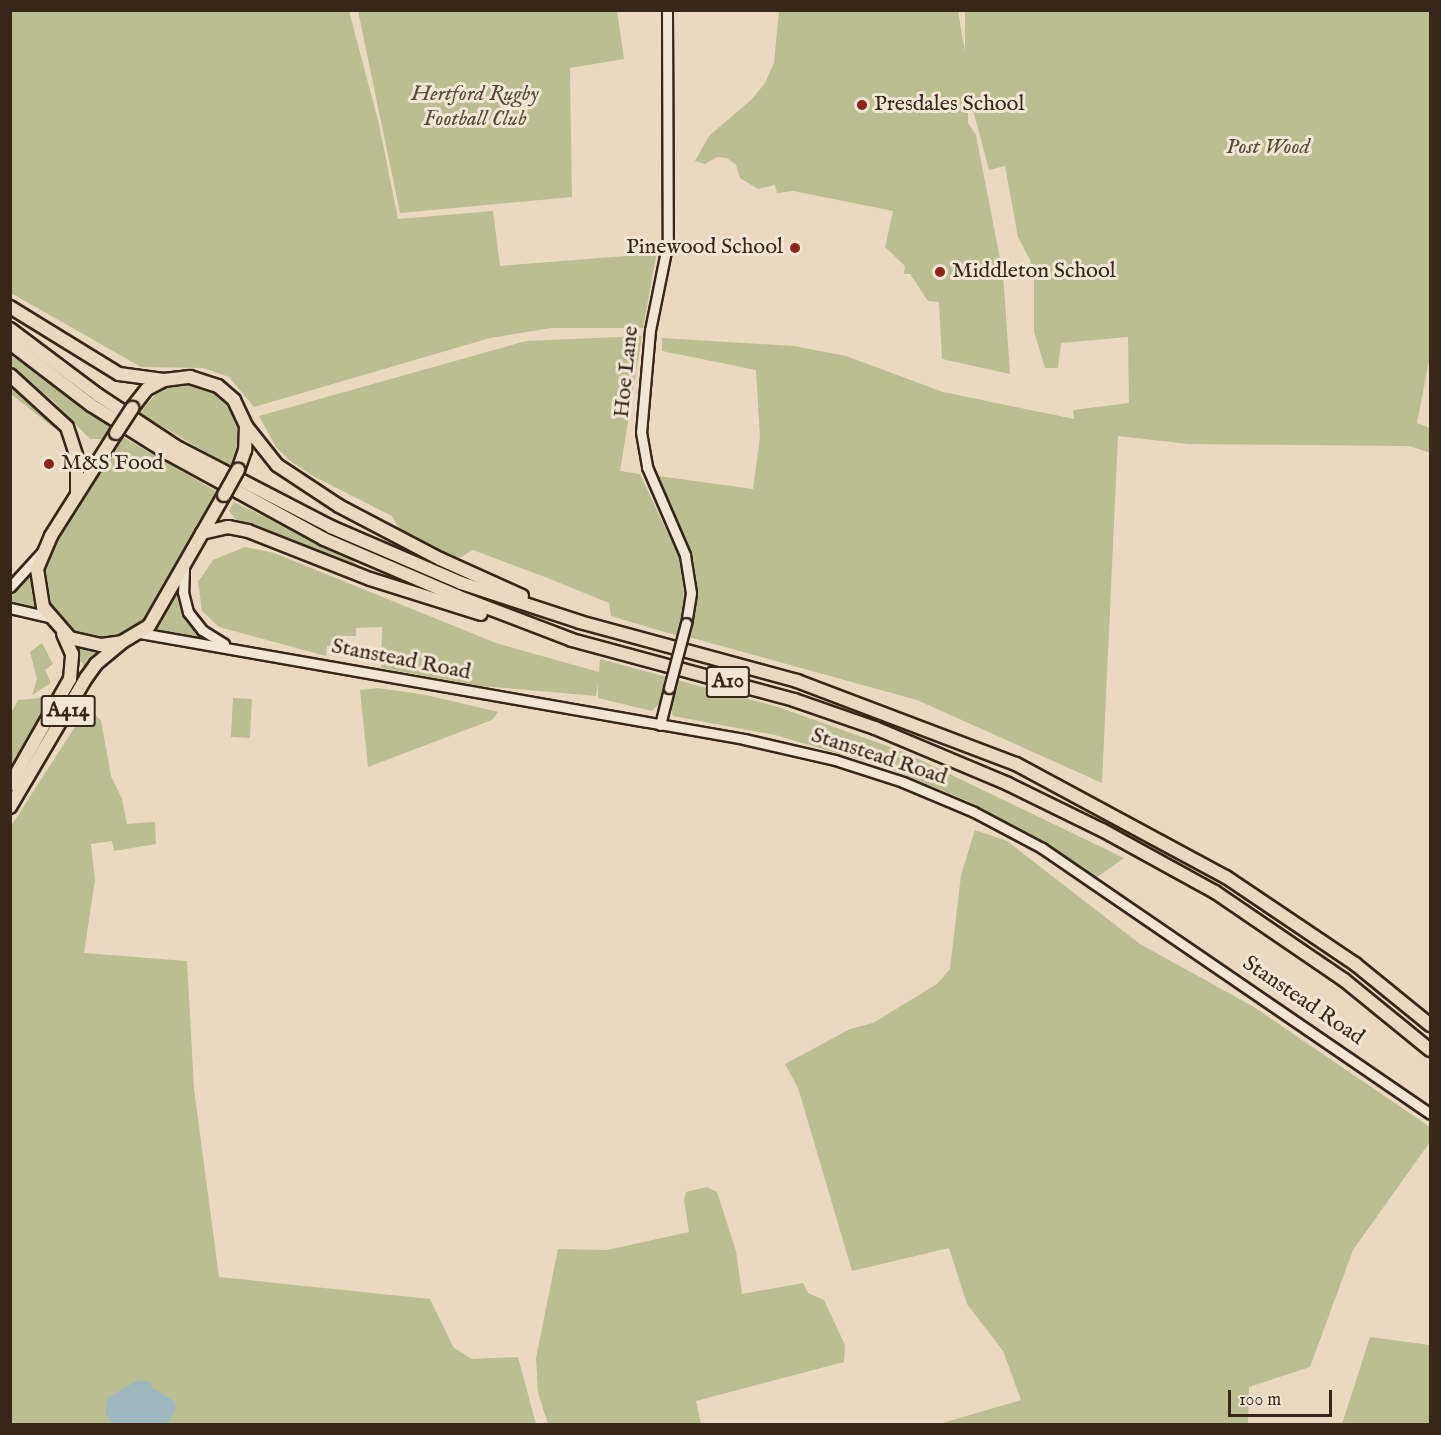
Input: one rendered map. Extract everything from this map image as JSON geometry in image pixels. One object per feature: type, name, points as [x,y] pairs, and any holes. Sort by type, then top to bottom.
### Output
[{"type":"highway","points":[[10,307],[118,374],[164,380],[190,377],[218,386],[234,400],[246,426],[277,465],[339,506],[440,560],[580,621]]},
{"type":"highway","name":"A10","points":[[10,329],[98,395],[175,446],[331,527],[461,583],[580,621],[797,681],[1016,764],[1226,876],[1355,964],[1431,1025]]},
{"type":"highway","name":"A10","points":[[10,343],[91,405],[324,539],[456,596],[572,640],[794,700],[1008,784],[1215,892],[1344,980],[1431,1050]]},
{"type":"highway","points":[[10,375],[67,427],[77,458],[76,495]]},
{"type":"highway","points":[[164,380],[147,389],[132,408],[41,553],[37,588],[49,617],[63,634],[90,644],[122,642],[140,633],[160,612],[238,470],[245,450],[246,426]]},
{"type":"highway","points":[[202,533],[228,526],[248,531],[370,579],[572,640]]},
{"type":"highway","name":"A414","points":[[10,785],[70,680],[72,654],[63,634]]},
{"type":"highway","name":"A414","points":[[10,807],[86,678],[96,664],[122,642]]},
{"type":"main road","name":"Hoe Lane","points":[[660,725],[686,623],[691,593],[685,555],[647,467],[641,432],[650,330],[668,242],[667,10]]},
{"type":"main road","points":[[10,587],[41,553]]},
{"type":"main road","name":"Stanstead Road","points":[[184,568],[183,592],[188,612],[202,630],[231,648]]},
{"type":"main road","points":[[10,608],[49,617]]},
{"type":"main road","name":"Stanstead Road","points":[[140,633],[744,739],[835,760],[913,786],[1003,827],[1084,875],[1431,1114]]},
{"type":"green space","points":[[10,11],[349,11],[379,124],[398,219],[493,211],[500,266],[638,255],[638,248],[658,246],[643,328],[551,328],[490,338],[254,407],[229,377],[203,368],[141,367],[11,293]]},
{"type":"green space","name":"Hertford Rugby Football Club","points":[[358,11],[617,11],[624,59],[570,68],[572,197],[400,213]]},
{"type":"green space","name":"Post Wood","points":[[779,11],[958,11],[965,52],[965,11],[1430,11],[1430,356],[1417,423],[1430,428],[1430,453],[1410,446],[1188,444],[1118,436],[1102,783],[917,700],[689,637],[697,597],[694,562],[658,476],[753,489],[760,437],[756,370],[662,351],[662,338],[794,346],[846,356],[943,392],[1074,419],[1073,410],[1129,403],[1128,337],[1061,343],[1058,368],[1045,368],[1034,332],[1034,278],[1030,260],[1018,237],[1005,166],[989,170],[968,91],[968,123],[976,135],[1003,274],[1010,374],[942,359],[939,302],[928,301],[910,274],[904,274],[905,266],[885,247],[893,211],[793,191],[777,193],[775,185],[758,189],[740,178],[736,165],[727,158],[717,157],[705,164],[695,161],[709,136],[752,99],[765,83],[774,63]]},
{"type":"green space","points":[[642,336],[620,471],[640,474],[683,566],[684,610],[678,636],[611,616],[609,603],[545,577],[473,550],[459,558],[448,555],[401,532],[392,516],[315,477],[289,460],[276,447],[259,416],[526,341]]},
{"type":"green space","points":[[10,355],[108,423],[110,427],[103,439],[90,439],[52,400],[11,368]]},
{"type":"green space","points":[[10,380],[57,425],[54,428],[11,394]]},
{"type":"green space","points":[[195,384],[216,392],[236,415],[241,446],[233,468],[139,413],[159,391],[173,385]]},
{"type":"green space","points":[[121,436],[219,493],[158,608],[136,631],[106,641],[68,630],[51,612],[41,581],[44,557]]},
{"type":"green space","points":[[234,502],[351,559],[358,566],[238,522],[229,511]]},
{"type":"green space","points":[[245,547],[274,553],[496,643],[599,672],[600,659],[667,677],[661,702],[652,711],[598,698],[598,683],[596,696],[481,686],[381,668],[382,627],[356,628],[356,636],[341,636],[340,647],[327,646],[326,656],[219,627],[202,611],[198,582],[213,560]]},
{"type":"green space","points":[[32,571],[37,609],[11,605],[10,592]]},
{"type":"green space","points":[[178,591],[207,638],[207,639],[153,630]]},
{"type":"green space","points":[[42,643],[53,664],[45,670],[51,683],[32,695],[37,679],[30,652]]},
{"type":"green space","points":[[74,646],[103,652],[83,675],[83,663],[78,661]]},
{"type":"green space","points":[[677,680],[778,707],[904,752],[1124,858],[1096,878],[970,802],[888,768],[775,735],[673,716],[670,706]]},
{"type":"green space","points":[[378,688],[426,695],[498,712],[492,720],[368,767],[360,690]]},
{"type":"green space","points":[[51,697],[44,713],[11,767],[11,713],[18,700]]},
{"type":"green space","points":[[233,698],[252,699],[250,738],[231,737]]},
{"type":"green space","points":[[87,708],[101,720],[111,776],[122,799],[127,824],[155,822],[156,844],[114,851],[112,841],[91,844],[95,880],[84,953],[187,961],[194,1089],[219,1277],[430,1299],[454,1348],[472,1359],[518,1357],[536,1424],[11,1424],[11,826]]},
{"type":"green space","points":[[975,830],[1007,841],[1140,944],[1254,1007],[1430,1127],[1430,1142],[1353,1250],[1310,1367],[1249,1387],[1248,1424],[939,1424],[1021,1400],[1003,1351],[967,1304],[949,1248],[852,1271],[798,1088],[785,1064],[850,1029],[873,1023],[937,984],[950,969],[961,875]]},
{"type":"green space","points":[[707,1187],[717,1192],[736,1251],[742,1294],[803,1283],[808,1293],[824,1300],[845,1345],[844,1362],[696,1401],[701,1424],[548,1424],[538,1393],[536,1358],[558,1249],[607,1250],[689,1232],[684,1200],[686,1192]]},
{"type":"green space","points":[[1370,1337],[1430,1345],[1430,1424],[1342,1424]]},
{"type":"water","points":[[136,1381],[150,1382],[152,1388],[174,1401],[176,1408],[168,1424],[112,1424],[105,1412],[108,1398]]},
{"type":"place","name":"Presdales School","points":[[862,105]]},
{"type":"place","name":"Pinewood School","points":[[795,248]]},
{"type":"place","name":"Middleton School","points":[[940,272]]},
{"type":"place","name":"M&S Food","points":[[49,464]]}]
